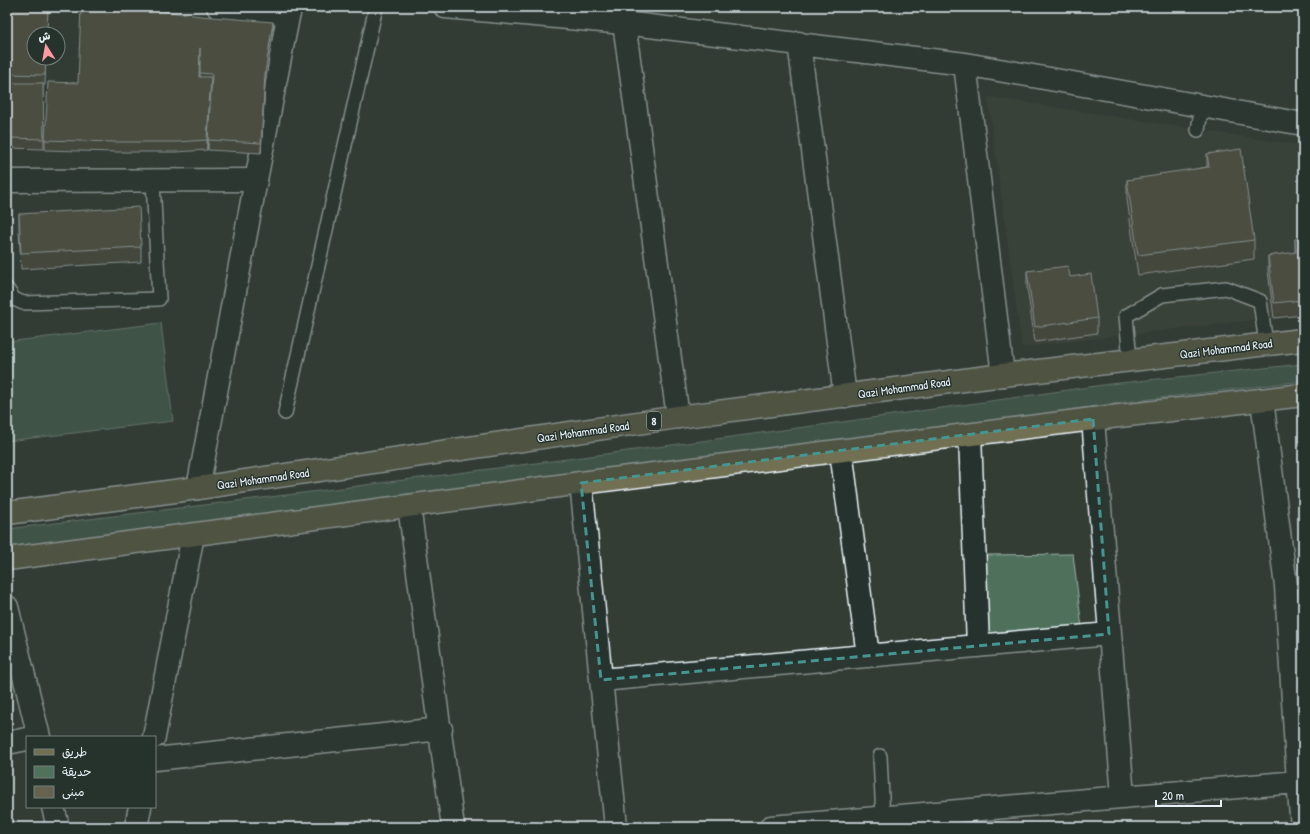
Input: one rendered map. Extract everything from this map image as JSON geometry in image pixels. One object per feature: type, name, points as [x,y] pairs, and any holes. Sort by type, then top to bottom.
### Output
[{"type":"main road","name":"Qazi Mohammad Road","points":[[7,513],[198,488],[678,418],[1003,375],[1303,340]]},
{"type":"main road","points":[[7,559],[581,483],[1092,419],[1303,395]]},
{"type":"street","points":[[198,488],[256,180],[290,10],[218,7]]},
{"type":"street","points":[[445,7],[624,23],[965,64],[1303,124]]},
{"type":"street","points":[[624,23],[678,418]]},
{"type":"street","points":[[799,43],[846,396]]},
{"type":"street","points":[[965,64],[1003,375]]},
{"type":"street","points":[[7,181],[256,180]]},
{"type":"street","points":[[1262,400],[1294,585],[1298,782],[1302,827]]},
{"type":"street","points":[[1092,419],[1123,797]]},
{"type":"street","points":[[970,435],[978,646]]},
{"type":"street","points":[[840,451],[868,656]]},
{"type":"street","points":[[581,483],[616,827]]},
{"type":"street","points":[[409,506],[453,827]]},
{"type":"street","points":[[154,736],[193,535]]},
{"type":"street","points":[[7,607],[39,736]]},
{"type":"street","points":[[601,680],[1109,634]]},
{"type":"street","points":[[156,759],[440,729]]},
{"type":"street","points":[[7,743],[26,739]]},
{"type":"street","points":[[771,827],[802,826],[1298,782]]},
{"type":"street","points":[[53,808],[58,827]]},
{"type":"street","points":[[136,827],[140,808]]},
{"type":"lane","points":[[285,413],[376,7]]},
{"type":"lane","points":[[1198,130],[1202,106]]},
{"type":"lane","points":[[7,290],[14,299],[23,303],[159,298],[153,181]]},
{"type":"lane","points":[[1130,360],[1126,316],[1162,295],[1226,288],[1260,302],[1266,344]]},
{"type":"lane","points":[[880,756],[883,818]]},
{"type":"highlighted area","points":[[1093,419],[1109,634],[601,680],[581,483]]},
{"type":"shaded area","points":[[988,97],[1303,146],[1303,314],[1022,347]]},
{"type":"green space","points":[[161,323],[173,421],[7,441],[7,342]]},
{"type":"green space","points":[[1303,364],[1303,381],[1117,403],[780,451],[7,549],[7,529],[583,457],[1110,384]]},
{"type":"green space","points":[[1073,554],[1082,628],[986,638],[986,555]]},
{"type":"building","points":[[7,7],[48,7],[47,26],[26,26],[26,66],[46,66],[45,75],[10,74],[10,83],[7,83]]},
{"type":"building","points":[[81,7],[123,7],[273,22],[265,74],[261,143],[208,140],[212,74],[200,73],[200,48],[199,77],[211,77],[207,140],[176,142],[115,142],[45,140],[48,82],[78,83]]},
{"type":"building","points":[[10,83],[43,83],[44,139],[9,138]]},
{"type":"building","points":[[7,91],[9,133],[7,133]]},
{"type":"building","points":[[1241,149],[1254,240],[1138,255],[1127,180],[1209,167],[1207,154]]},
{"type":"building","points":[[139,207],[141,247],[21,253],[19,214]]},
{"type":"building","points":[[1303,238],[1303,300],[1274,303],[1268,256],[1296,252],[1295,239]]},
{"type":"building","points":[[1068,266],[1070,277],[1091,274],[1097,318],[1035,327],[1027,271]]}]
